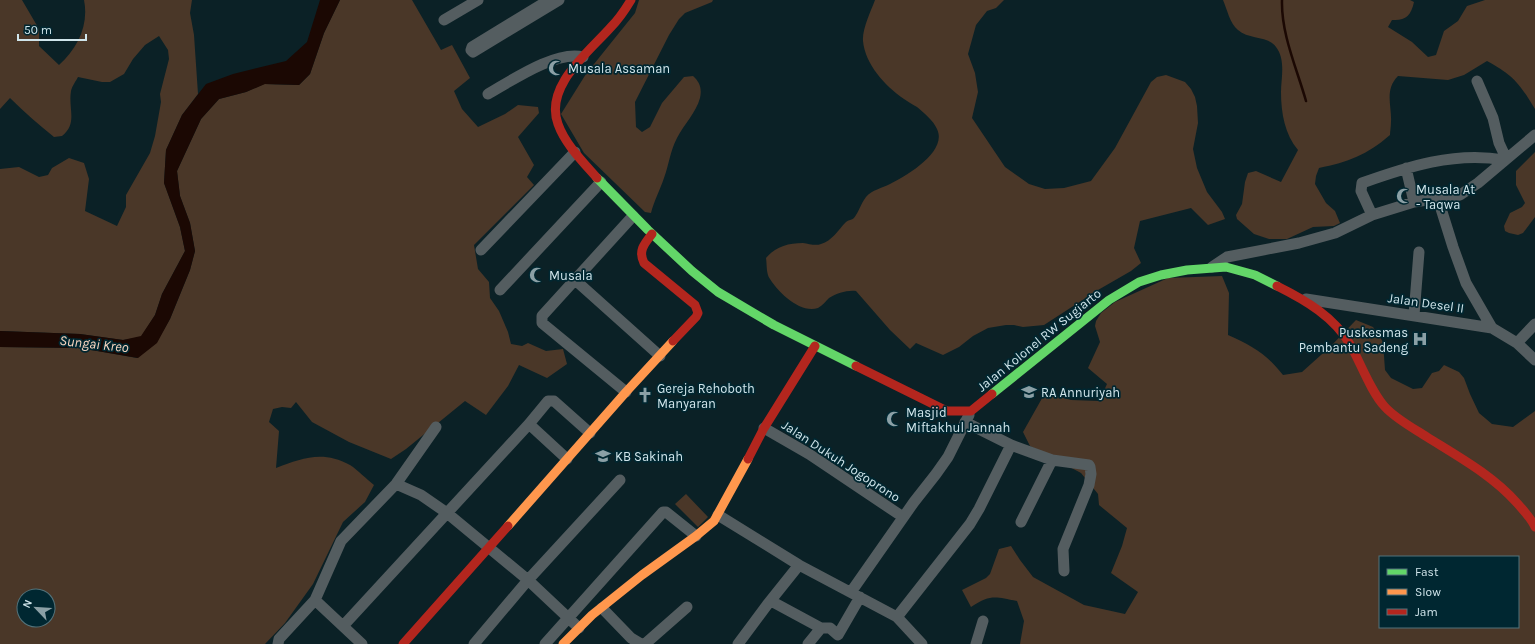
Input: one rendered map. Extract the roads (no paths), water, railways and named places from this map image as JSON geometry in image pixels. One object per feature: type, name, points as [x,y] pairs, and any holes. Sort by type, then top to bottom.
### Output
[{"type":"main road","points":[[630,0],[614,25],[583,57],[565,80],[557,95],[555,114],[560,127],[575,152],[633,216],[695,274],[718,292],[768,322],[947,411],[971,411]]},
{"type":"main road","points":[[403,644],[626,392],[696,317],[698,313],[695,305],[644,263],[640,257],[642,246],[652,234]]},
{"type":"main road","name":"Jalan Kolonel RW Sugiarto","points":[[971,411],[1088,317],[1139,282],[1161,275],[1212,267],[1226,267],[1255,275],[1303,299],[1336,326],[1350,344],[1372,388],[1385,407],[1405,423],[1482,472],[1507,492],[1532,520],[1535,527]]},
{"type":"main road","name":"Jalan Dukuh Jogoprono","points":[[563,644],[592,615],[642,575],[696,536],[718,515],[764,428],[815,346]]},
{"type":"street","points":[[444,20],[478,0]]},
{"type":"street","points":[[549,0],[472,47],[471,50],[474,52],[559,0]]},
{"type":"street","points":[[488,94],[547,62],[576,55],[583,57]]},
{"type":"street","points":[[1477,81],[1491,114],[1505,159]]},
{"type":"street","points":[[1212,267],[1227,257],[1299,243],[1334,233],[1372,215],[1414,202],[1460,195],[1478,183],[1535,134]]},
{"type":"street","points":[[481,250],[575,152]]},
{"type":"street","points":[[1372,215],[1361,191],[1362,184],[1406,168],[1428,162],[1485,157],[1505,159]]},
{"type":"street","points":[[1406,168],[1414,202]]},
{"type":"street","points":[[500,290],[601,182]]},
{"type":"street","points":[[1438,199],[1452,247],[1466,283],[1492,328]]},
{"type":"street","points":[[626,392],[542,323],[542,316],[574,279],[633,216]]},
{"type":"street","points":[[1414,315],[1419,252]]},
{"type":"street","points":[[574,279],[660,356]]},
{"type":"street","name":"Jalan Desel II","points":[[1303,299],[1492,328],[1517,343],[1535,360]]},
{"type":"street","points":[[1517,343],[1535,324]]},
{"type":"street","points":[[343,626],[529,424],[548,400],[554,401],[590,433]]},
{"type":"street","name":"Jalan Dukuh Jogoprono","points":[[821,628],[830,628],[838,635],[855,594],[903,517],[948,456],[971,411]]},
{"type":"street","points":[[965,422],[1011,445],[1052,460],[1089,465],[1091,470],[1089,485],[1063,549],[1064,571]]},
{"type":"street","points":[[529,424],[567,459]]},
{"type":"street","points":[[278,644],[279,639],[315,600],[341,541],[396,484],[436,427]]},
{"type":"street","name":"Jalan Dukuh Jogoprono","points":[[764,428],[809,454],[903,517]]},
{"type":"street","points":[[896,617],[970,524],[1011,445]]},
{"type":"street","points":[[1021,522],[1052,460]]},
{"type":"street","points":[[474,644],[528,580],[620,480]]},
{"type":"street","points":[[396,484],[421,494],[489,546],[579,628]]},
{"type":"street","points":[[545,644],[663,512],[666,512],[696,536]]},
{"type":"street","points":[[718,515],[799,565],[896,617],[922,644]]},
{"type":"street","points":[[738,644],[799,565]]},
{"type":"street","points":[[315,600],[362,644]]},
{"type":"street","points":[[770,601],[821,628],[808,644]]},
{"type":"street","points":[[645,644],[687,607]]},
{"type":"street","points":[[602,608],[631,638],[641,644]]},
{"type":"street","points":[[976,644],[983,621]]},
{"type":"water","name":"Sungai Kreo","points":[[320,0],[340,0],[324,33],[310,74],[299,85],[265,84],[246,92],[219,99],[201,119],[177,171],[180,196],[190,223],[195,251],[190,270],[170,319],[157,343],[138,358],[80,348],[0,347],[0,331],[80,334],[123,340],[141,336],[155,315],[162,294],[185,251],[180,227],[164,183],[166,150],[182,115],[206,84],[233,74],[286,61],[307,42]]},
{"type":"waterway","points":[[1282,0],[1284,26],[1290,51],[1306,101]]},
{"type":"place","name":"Musala Assaman","points":[[556,68]]},
{"type":"place","name":"Musala At - Taqwa","points":[[1404,196]]},
{"type":"place","name":"Musala","points":[[537,275]]},
{"type":"place","name":"Puskesmas Pembantu Sadeng","points":[[1420,339]]},
{"type":"place","name":"RA Annuriyah","points":[[1029,392]]},
{"type":"place","name":"Gereja Rehoboth Manyaran","points":[[645,395]]},
{"type":"place","name":"Masjid Miftakhul Jannah","points":[[894,419]]},
{"type":"place","name":"KB Sakinah","points":[[603,456]]}]
